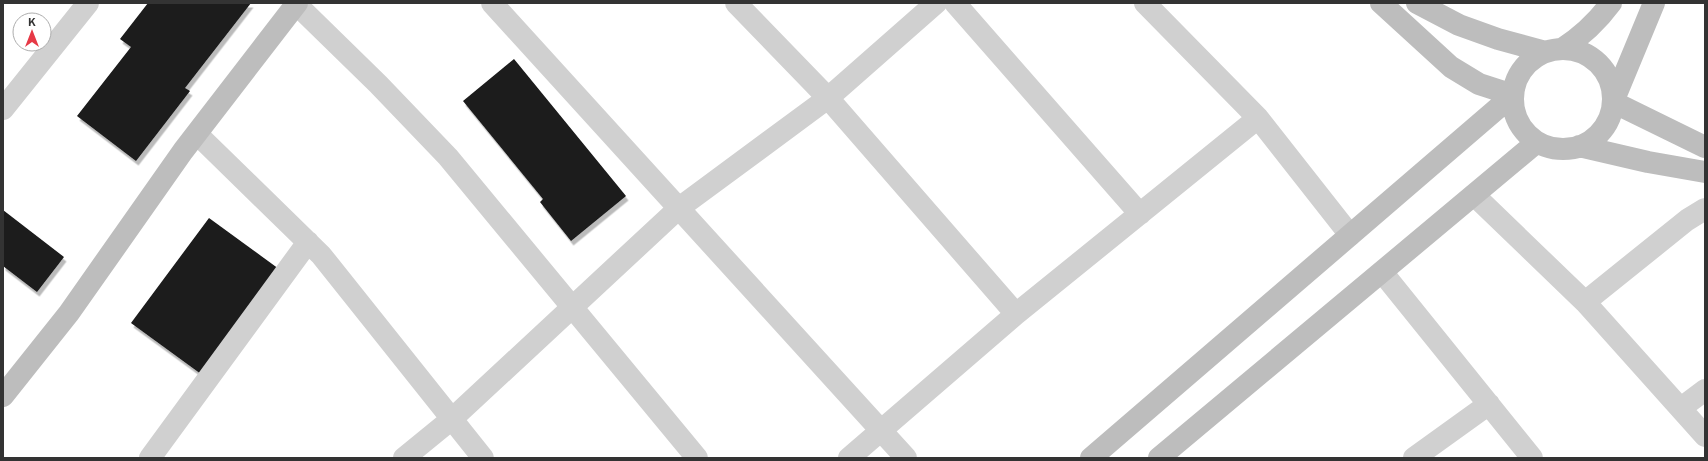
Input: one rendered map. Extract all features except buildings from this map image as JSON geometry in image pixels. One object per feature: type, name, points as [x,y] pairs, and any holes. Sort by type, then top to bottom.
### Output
[{"type":"street","points":[[3,109],[88,3]]},
{"type":"street","points":[[3,396],[69,314],[197,134],[296,3],[378,84],[448,157],[697,458]]},
{"type":"street","points":[[492,3],[906,458]]},
{"type":"street","points":[[736,3],[828,98],[1016,314]]},
{"type":"street","points":[[404,458],[453,418],[679,208],[828,98],[936,3]]},
{"type":"street","points":[[955,3],[1140,214]]},
{"type":"street","points":[[1145,3],[1258,118],[1350,235]]},
{"type":"street","points":[[1381,3],[1451,67],[1479,84],[1513,95]]},
{"type":"street","points":[[1417,3],[1459,25],[1498,39],[1554,50],[1578,51],[1592,58],[1604,70],[1612,85],[1613,102]]},
{"type":"street","points":[[1611,3],[1597,21],[1577,39],[1532,59],[1521,71],[1514,86],[1513,95],[1516,118],[1524,132],[1538,142],[1554,148],[1570,149],[1587,144],[1600,133],[1610,119],[1613,102],[1654,3]]},
{"type":"street","points":[[1090,458],[1513,95]]},
{"type":"street","points":[[1613,102],[1705,147]]},
{"type":"street","points":[[849,458],[1016,314],[1258,118]]},
{"type":"street","points":[[197,134],[321,255],[453,418],[483,458]]},
{"type":"street","points":[[1159,458],[1538,142]]},
{"type":"street","points":[[1579,146],[1648,162],[1705,172]]},
{"type":"street","points":[[1474,195],[1585,302],[1705,436]]},
{"type":"street","points":[[1585,302],[1687,220],[1705,209]]},
{"type":"street","points":[[150,458],[308,242]]},
{"type":"street","points":[[1382,272],[1532,458]]},
{"type":"street","points":[[1681,408],[1705,390]]},
{"type":"street","points":[[1414,458],[1489,404]]}]
